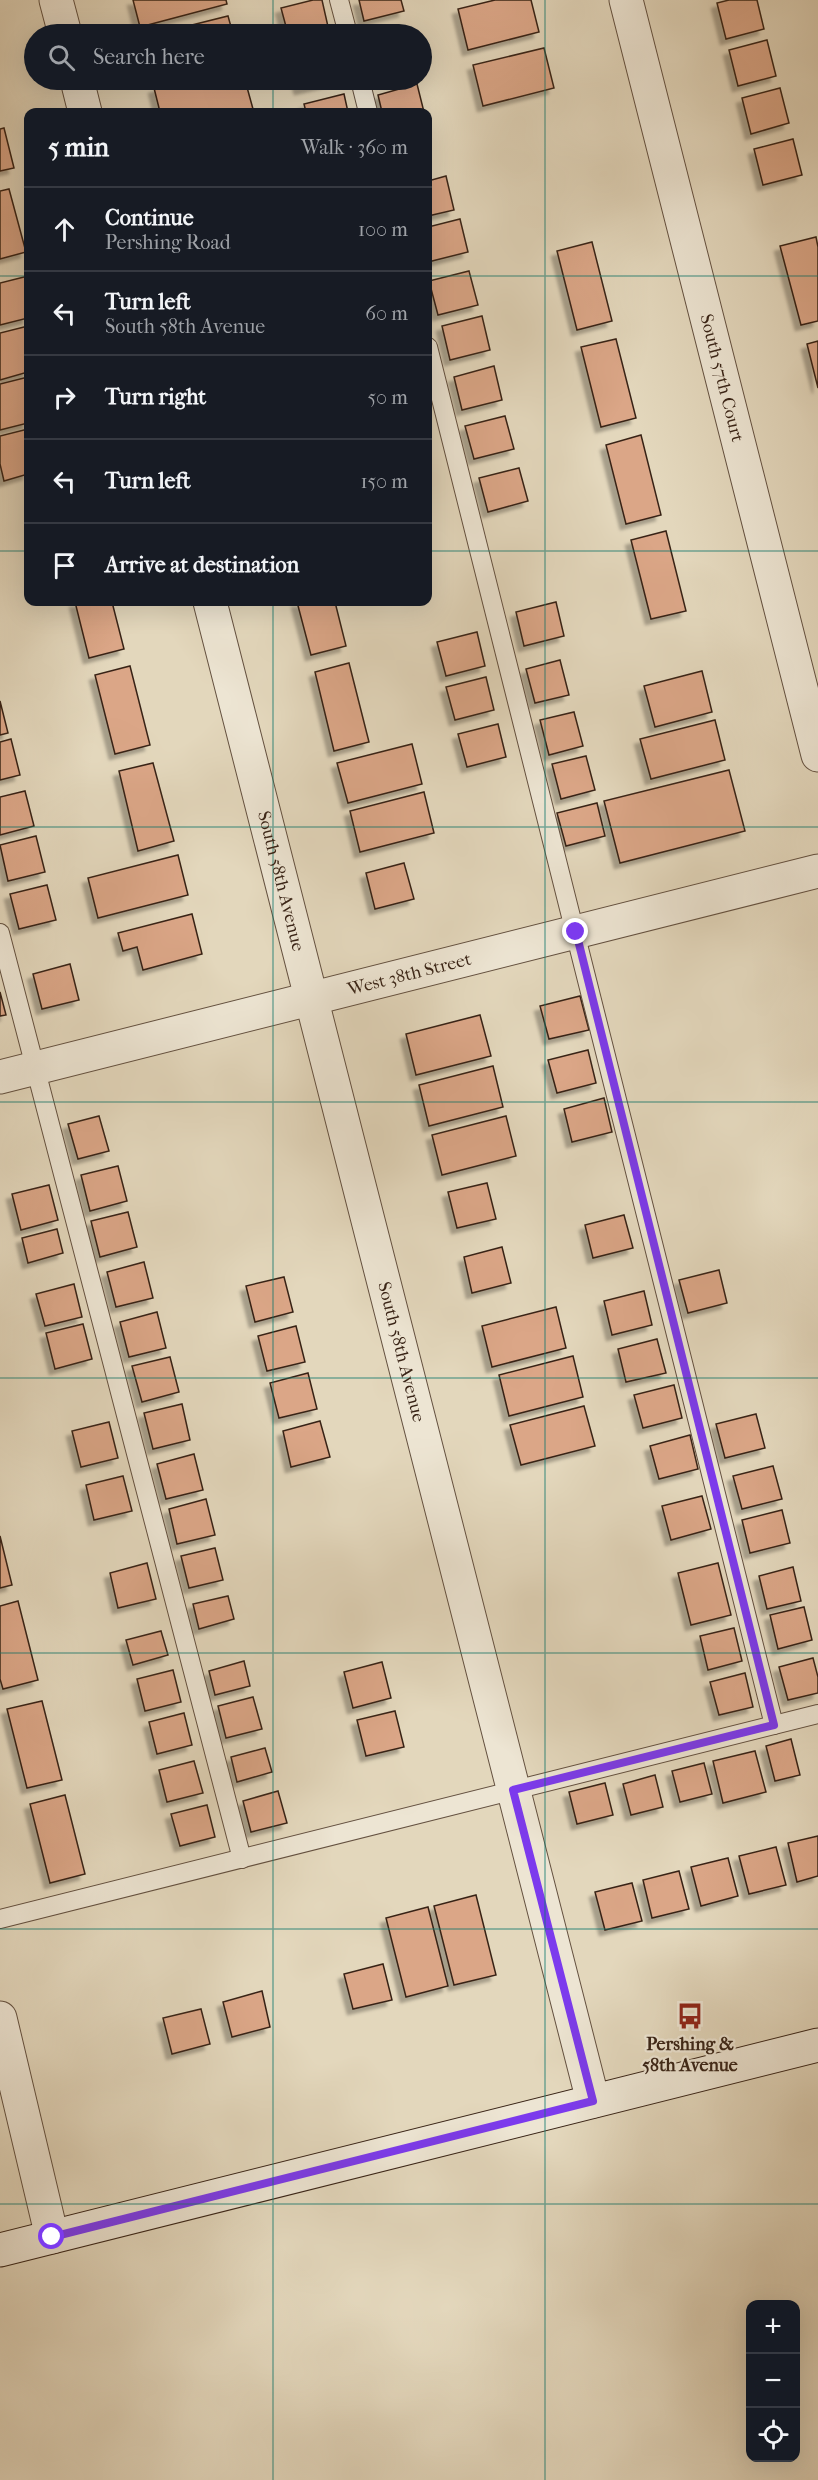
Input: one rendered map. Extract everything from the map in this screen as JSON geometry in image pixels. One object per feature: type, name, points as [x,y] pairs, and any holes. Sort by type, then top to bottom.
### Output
[{"type":"street","points":[[56,0],[62,24]]},
{"type":"street","name":"South 57th Court","points":[[626,0],[818,755]]},
{"type":"street","points":[[80,90],[84,108]]},
{"type":"street","name":"South 58th Avenue","points":[[211,606],[593,2101]]},
{"type":"street","name":"West 38th Street","points":[[0,1077],[818,871]]},
{"type":"street","points":[[0,2018],[52,2237]]},
{"type":"street","points":[[0,2250],[818,2044]]},
{"type":"lane","points":[[339,0],[345,24]]},
{"type":"lane","points":[[362,90],[367,108]]},
{"type":"lane","points":[[432,363],[774,1725]]},
{"type":"lane","points":[[0,933],[242,1859]]},
{"type":"lane","points":[[0,1919],[818,1714]]},
{"type":"building","points":[[133,0],[226,0],[227,4],[151,24],[139,24]]},
{"type":"building","points":[[322,0],[327,24],[285,24],[281,8]]},
{"type":"building","points":[[359,0],[401,0],[404,11],[364,21]]},
{"type":"building","points":[[495,0],[531,0],[539,32],[468,50],[458,9]]},
{"type":"building","points":[[729,0],[757,0],[764,29],[726,39],[717,3]]},
{"type":"building","points":[[228,16],[230,24],[196,24]]},
{"type":"building","points":[[767,40],[776,76],[738,86],[729,50]]},
{"type":"building","points":[[544,48],[554,88],[483,106],[473,65]]},
{"type":"building","points":[[780,88],[789,123],[751,134],[742,98]]},
{"type":"building","points":[[154,90],[248,90],[253,108],[159,108]]},
{"type":"building","points":[[396,90],[418,90],[423,108],[381,108],[378,95]]},
{"type":"building","points":[[344,94],[347,108],[305,108],[304,104]]},
{"type":"building","points":[[4,128],[14,168],[0,171],[0,129]]},
{"type":"building","points":[[793,139],[802,175],[763,185],[754,149]]},
{"type":"building","points":[[446,176],[454,210],[432,215],[432,180]]},
{"type":"building","points":[[9,189],[24,245],[24,253],[0,259],[0,191]]},
{"type":"building","points":[[460,219],[468,252],[432,261],[432,226]]},
{"type":"building","points":[[816,237],[818,321],[801,325],[780,246]]},
{"type":"building","points":[[592,242],[612,321],[577,330],[557,251]]},
{"type":"building","points":[[469,271],[478,305],[438,315],[432,292],[432,280]]},
{"type":"building","points":[[24,277],[24,319],[0,325],[0,283]]},
{"type":"building","points":[[482,316],[490,350],[450,360],[442,326]]},
{"type":"building","points":[[24,327],[24,373],[0,380],[0,333]]},
{"type":"building","points":[[616,339],[636,418],[601,427],[581,347]]},
{"type":"building","points":[[818,341],[818,388],[807,344]]},
{"type":"building","points":[[494,366],[502,400],[462,410],[454,377]]},
{"type":"building","points":[[24,378],[24,424],[0,430],[0,384]]},
{"type":"building","points":[[505,416],[514,449],[474,459],[465,426]]},
{"type":"building","points":[[24,430],[24,475],[4,481],[0,464],[0,436]]},
{"type":"building","points":[[641,435],[661,515],[626,524],[606,445]]},
{"type":"building","points":[[519,468],[528,501],[488,512],[479,478]]},
{"type":"building","points":[[666,531],[686,611],[651,619],[631,540]]},
{"type":"building","points":[[556,602],[564,636],[524,646],[516,612]]},
{"type":"building","points":[[76,606],[113,606],[124,649],[89,658]]},
{"type":"building","points":[[298,606],[336,606],[346,646],[311,655]]},
{"type":"building","points":[[477,632],[485,666],[446,676],[437,642]]},
{"type":"building","points":[[560,660],[569,695],[535,703],[526,669]]},
{"type":"building","points":[[349,663],[369,742],[334,751],[315,672]]},
{"type":"building","points":[[130,666],[150,745],[115,754],[95,675]]},
{"type":"building","points":[[702,671],[712,712],[655,727],[644,686]]},
{"type":"building","points":[[486,677],[494,710],[455,720],[446,687]]},
{"type":"building","points":[[0,701],[8,733],[0,735]]},
{"type":"building","points":[[574,712],[583,746],[549,755],[540,720]]},
{"type":"building","points":[[715,720],[725,760],[651,779],[640,739]]},
{"type":"building","points":[[498,724],[506,757],[467,767],[458,734]]},
{"type":"building","points":[[11,739],[20,775],[0,780],[0,742]]},
{"type":"building","points":[[412,744],[422,784],[348,803],[337,763]]},
{"type":"building","points":[[586,756],[595,790],[561,799],[552,764]]},
{"type":"building","points":[[153,763],[174,841],[138,851],[119,771]]},
{"type":"building","points":[[729,770],[745,831],[620,863],[604,801]]},
{"type":"building","points":[[25,791],[34,826],[0,835],[0,797]]},
{"type":"building","points":[[424,792],[434,833],[360,852],[350,811]]},
{"type":"building","points":[[597,803],[605,836],[566,846],[557,813]]},
{"type":"building","points":[[36,836],[45,872],[8,881],[0,845]]},
{"type":"building","points":[[178,855],[188,895],[98,918],[88,878]]},
{"type":"building","points":[[404,863],[414,899],[375,909],[366,873]]},
{"type":"building","points":[[47,885],[56,920],[19,929],[10,894]]},
{"type":"building","points":[[192,914],[202,954],[143,970],[137,947],[123,951],[118,933]]},
{"type":"building","points":[[70,964],[79,1000],[42,1009],[33,974]]},
{"type":"building","points":[[0,992],[6,1015],[0,1016]]},
{"type":"building","points":[[580,996],[589,1030],[549,1039],[540,1006]]},
{"type":"building","points":[[480,1015],[491,1056],[416,1075],[406,1034]]},
{"type":"building","points":[[588,1050],[596,1083],[557,1093],[548,1060]]},
{"type":"building","points":[[493,1066],[503,1107],[429,1126],[419,1085]]},
{"type":"building","points":[[604,1098],[612,1132],[572,1142],[564,1109]]},
{"type":"building","points":[[99,1116],[109,1151],[78,1159],[68,1124]]},
{"type":"building","points":[[506,1116],[516,1156],[442,1175],[432,1135]]},
{"type":"building","points":[[118,1166],[127,1201],[90,1211],[81,1175]]},
{"type":"building","points":[[487,1183],[496,1219],[457,1228],[448,1192]]},
{"type":"building","points":[[49,1185],[58,1220],[21,1230],[12,1194]]},
{"type":"building","points":[[128,1212],[137,1247],[100,1257],[91,1221]]},
{"type":"building","points":[[624,1215],[633,1248],[593,1258],[585,1225]]},
{"type":"building","points":[[57,1229],[63,1253],[28,1263],[22,1238]]},
{"type":"building","points":[[502,1247],[511,1283],[472,1293],[464,1257]]},
{"type":"building","points":[[144,1262],[153,1298],[116,1307],[107,1272]]},
{"type":"building","points":[[719,1270],[727,1303],[688,1313],[679,1280]]},
{"type":"building","points":[[284,1277],[293,1312],[255,1322],[246,1286]]},
{"type":"building","points":[[74,1284],[82,1317],[45,1326],[36,1294]]},
{"type":"building","points":[[644,1291],[652,1325],[612,1335],[604,1301]]},
{"type":"building","points":[[556,1307],[566,1348],[492,1367],[482,1326]]},
{"type":"building","points":[[157,1312],[166,1348],[129,1357],[120,1322]]},
{"type":"building","points":[[83,1324],[92,1359],[55,1369],[46,1333]]},
{"type":"building","points":[[296,1326],[305,1362],[267,1371],[258,1336]]},
{"type":"building","points":[[657,1339],[666,1373],[626,1382],[618,1349]]},
{"type":"building","points":[[573,1356],[583,1397],[509,1416],[499,1375]]},
{"type":"building","points":[[170,1357],[179,1392],[142,1402],[132,1366]]},
{"type":"building","points":[[308,1373],[317,1409],[279,1418],[270,1383]]},
{"type":"building","points":[[674,1385],[682,1418],[643,1428],[634,1395]]},
{"type":"building","points":[[182,1404],[190,1440],[153,1449],[144,1413]]},
{"type":"building","points":[[584,1406],[595,1446],[521,1465],[510,1425]]},
{"type":"building","points":[[756,1414],[765,1448],[725,1458],[716,1424]]},
{"type":"building","points":[[320,1421],[330,1457],[291,1467],[283,1431]]},
{"type":"building","points":[[109,1422],[118,1458],[81,1467],[72,1431]]},
{"type":"building","points":[[690,1435],[698,1469],[659,1479],[650,1446]]},
{"type":"building","points":[[194,1454],[203,1490],[166,1499],[157,1464]]},
{"type":"building","points":[[773,1466],[782,1499],[742,1509],[733,1476]]},
{"type":"building","points":[[123,1476],[132,1511],[94,1520],[86,1485]]},
{"type":"building","points":[[702,1496],[711,1529],[671,1540],[662,1506]]},
{"type":"building","points":[[206,1499],[215,1535],[177,1544],[169,1509]]},
{"type":"building","points":[[782,1510],[790,1543],[750,1553],[742,1520]]},
{"type":"building","points":[[0,1536],[12,1585],[0,1588]]},
{"type":"building","points":[[215,1548],[223,1580],[189,1588],[181,1556]]},
{"type":"building","points":[[147,1563],[156,1599],[118,1608],[110,1573]]},
{"type":"building","points":[[718,1563],[731,1615],[691,1625],[678,1573]]},
{"type":"building","points":[[793,1567],[801,1601],[767,1609],[759,1576]]},
{"type":"building","points":[[228,1596],[234,1619],[199,1629],[193,1604]]},
{"type":"building","points":[[18,1601],[38,1680],[3,1689],[0,1679],[0,1606]]},
{"type":"building","points":[[804,1607],[812,1640],[778,1649],[770,1615]]},
{"type":"building","points":[[734,1628],[742,1661],[708,1670],[700,1636]]},
{"type":"building","points":[[161,1631],[168,1655],[133,1665],[126,1640]]},
{"type":"building","points":[[813,1658],[818,1677],[818,1693],[788,1700],[779,1667]]},
{"type":"building","points":[[244,1661],[250,1686],[215,1695],[209,1671]]},
{"type":"building","points":[[382,1662],[391,1698],[353,1708],[344,1672]]},
{"type":"building","points":[[173,1670],[181,1702],[145,1711],[137,1679]]},
{"type":"building","points":[[745,1673],[753,1707],[719,1715],[710,1682]]},
{"type":"building","points":[[253,1697],[262,1729],[226,1738],[218,1706]]},
{"type":"building","points":[[42,1701],[62,1780],[27,1788],[7,1709]]},
{"type":"building","points":[[395,1711],[404,1747],[366,1756],[357,1720]]},
{"type":"building","points":[[184,1713],[192,1745],[157,1754],[149,1722]]},
{"type":"building","points":[[791,1739],[800,1775],[775,1781],[766,1746]]},
{"type":"building","points":[[265,1748],[272,1772],[237,1782],[231,1757]]},
{"type":"building","points":[[755,1751],[766,1792],[723,1803],[713,1761]]},
{"type":"building","points":[[194,1761],[203,1793],[167,1802],[159,1770]]},
{"type":"building","points":[[704,1763],[712,1794],[680,1802],[672,1771]]},
{"type":"building","points":[[655,1775],[663,1807],[631,1815],[623,1784]]},
{"type":"building","points":[[605,1783],[613,1815],[577,1824],[569,1792]]},
{"type":"building","points":[[278,1791],[287,1823],[251,1832],[243,1801]]},
{"type":"building","points":[[65,1795],[85,1874],[50,1883],[30,1804]]},
{"type":"building","points":[[207,1805],[215,1837],[180,1846],[171,1814]]},
{"type":"building","points":[[818,1836],[818,1876],[797,1882],[788,1843]]},
{"type":"building","points":[[776,1847],[786,1885],[749,1894],[739,1856]]},
{"type":"building","points":[[728,1858],[738,1896],[701,1906],[691,1867]]},
{"type":"building","points":[[679,1871],[689,1909],[652,1918],[643,1880]]},
{"type":"building","points":[[632,1883],[642,1921],[605,1930],[595,1892]]},
{"type":"building","points":[[476,1895],[496,1975],[454,1985],[434,1906]]},
{"type":"building","points":[[428,1907],[448,1986],[406,1997],[386,1918]]},
{"type":"building","points":[[383,1964],[392,2000],[353,2009],[344,1974]]},
{"type":"building","points":[[262,1991],[270,2027],[232,2037],[223,2002]]},
{"type":"building","points":[[201,2009],[210,2044],[172,2054],[163,2018]]},
{"type":"place","name":"Pershing & 58th Avenue","points":[[690,2016]]},
{"type":"route","points":[[52,2237],[593,2101],[513,1790],[774,1725],[576,932]]}]
